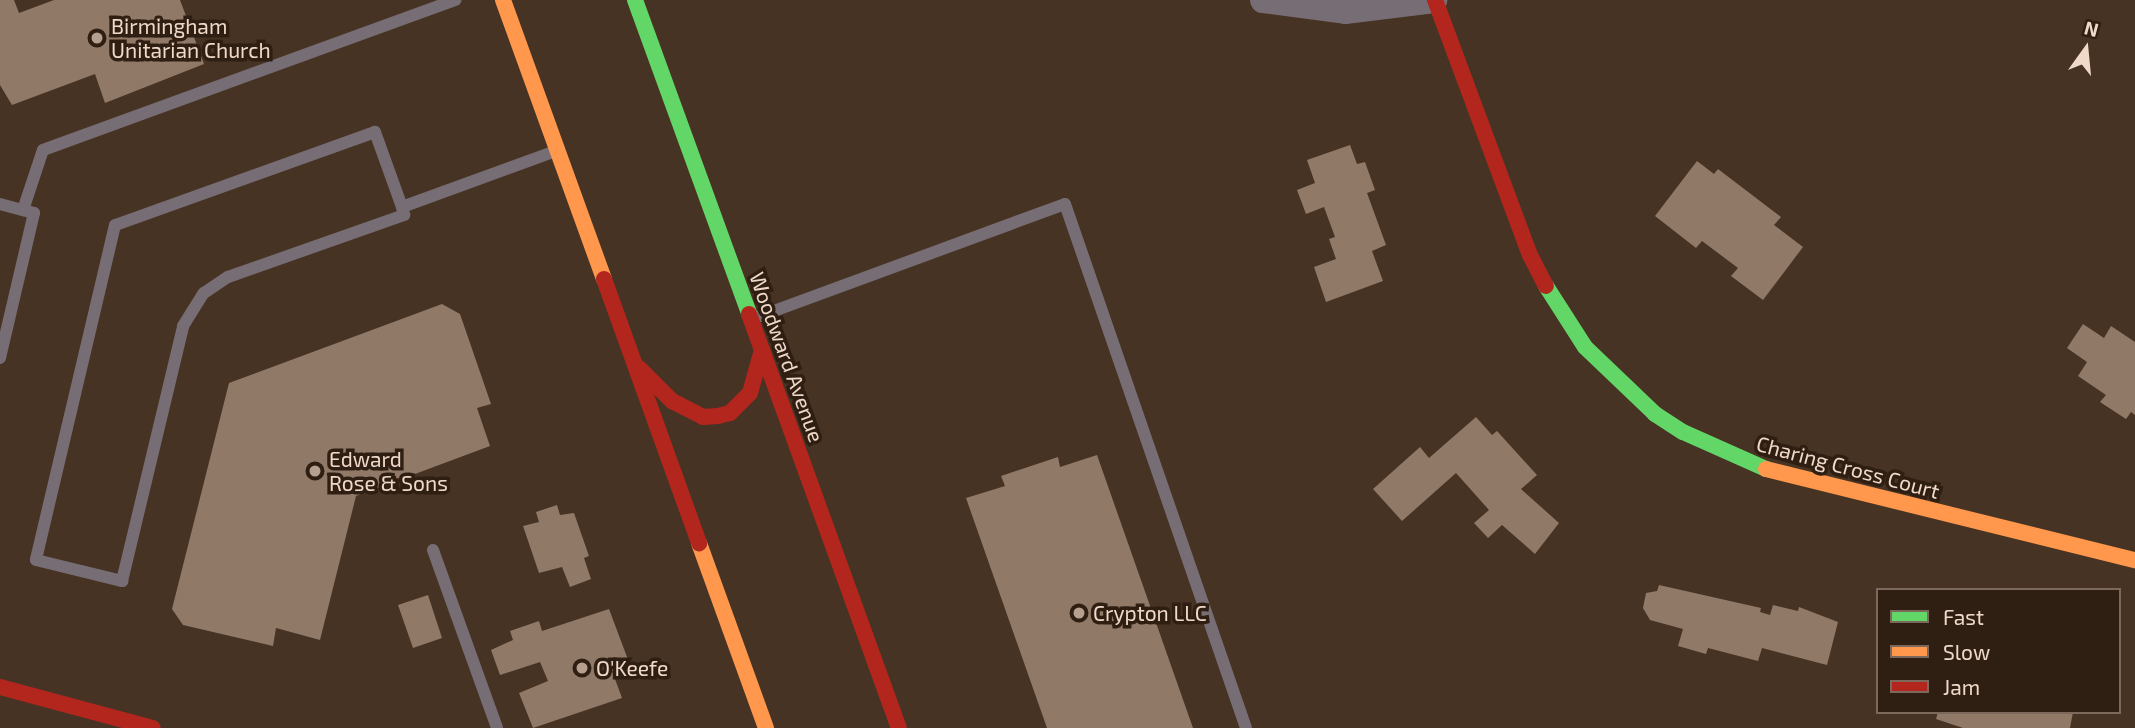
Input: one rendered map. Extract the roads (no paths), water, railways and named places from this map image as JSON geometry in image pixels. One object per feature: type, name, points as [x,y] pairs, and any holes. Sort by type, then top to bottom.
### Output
[{"type":"main road","points":[[503,0],[766,728]]},
{"type":"main road","name":"Woodward Avenue","points":[[635,0],[899,728]]},
{"type":"main road","name":"Charing Cross Court","points":[[1435,0],[1529,253],[1556,306],[1611,375],[1655,414],[1695,439],[1754,466],[2135,559]]},
{"type":"main road","points":[[632,358],[646,381],[664,395],[703,417],[730,413],[750,393],[762,350]]},
{"type":"main road","points":[[0,687],[153,728]]},
{"type":"street","points":[[1263,0],[1345,11],[1435,0]]},
{"type":"lane","points":[[23,210],[43,150],[456,0]]},
{"type":"lane","points":[[375,132],[402,207],[404,215],[228,277],[204,293],[183,326],[122,581],[36,560],[115,225],[375,132]]},
{"type":"lane","points":[[402,207],[557,150]]},
{"type":"lane","points":[[0,204],[34,213],[0,358]]},
{"type":"lane","points":[[751,319],[1065,204],[1246,728]]},
{"type":"lane","points":[[433,550],[497,728]]},
{"type":"place","name":"Birmingham Unitarian Church","points":[[97,38]]},
{"type":"place","name":"Edward Rose & Sons","points":[[315,471]]},
{"type":"place","name":"Crypton LLC","points":[[1079,613]]},
{"type":"place","name":"O'Keefe","points":[[582,668]]}]
